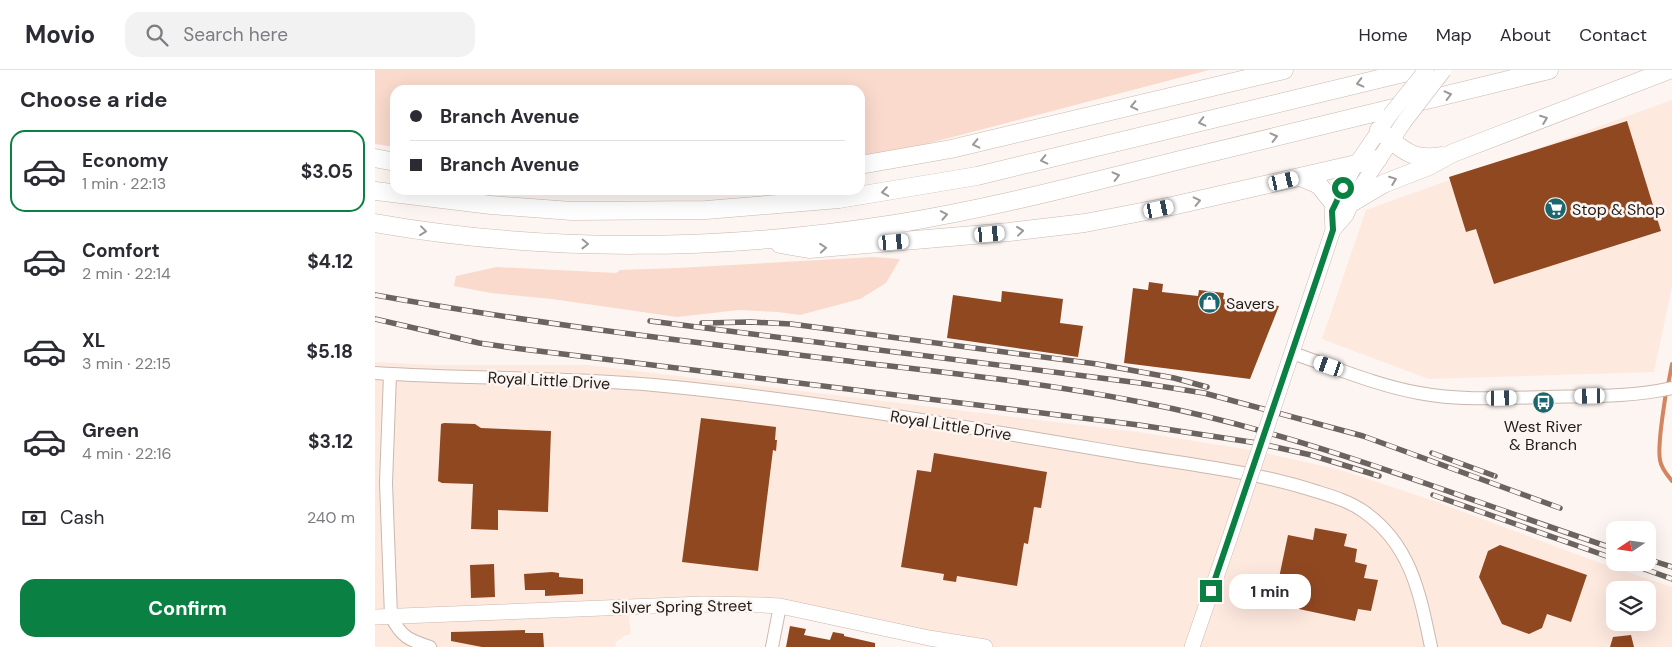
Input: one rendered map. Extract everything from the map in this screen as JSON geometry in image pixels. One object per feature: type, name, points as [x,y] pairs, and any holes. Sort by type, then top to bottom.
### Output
[{"type":"highway","points":[[865,164],[951,149],[1284,70]]},
{"type":"highway","points":[[375,223],[468,236],[562,243],[657,244],[757,240],[861,229],[990,206],[1549,70]]},
{"type":"highway","points":[[1301,177],[1319,185],[1343,204],[1383,184],[1429,166],[1453,154],[1669,70]]},
{"type":"highway","points":[[865,195],[977,176],[1413,71]]},
{"type":"highway","points":[[1385,135],[1406,152],[1418,157],[1433,158],[1453,154]]},
{"type":"highway","points":[[375,158],[390,161]]},
{"type":"highway","points":[[757,240],[809,249],[1039,229],[1132,215],[1378,159]]},
{"type":"highway","points":[[375,191],[390,193]]},
{"type":"highway","points":[[408,195],[491,205],[572,211],[706,210],[839,199],[863,195]]},
{"type":"main road","points":[[1343,204],[1354,197],[1378,159],[1390,115],[1426,70]]},
{"type":"main road","points":[[1192,646],[1333,230],[1346,215],[1343,204],[1355,164],[1385,135],[1404,122],[1444,70]]},
{"type":"main road","name":"Silver Spring Street","points":[[375,616],[704,604],[763,604],[929,638],[985,647]]},
{"type":"street","points":[[1292,353],[1386,385],[1420,394],[1444,397],[1484,399],[1598,396],[1655,392],[1672,388]]},
{"type":"street","name":"Royal Little Drive","points":[[375,373],[539,378],[637,384],[797,402],[1060,442],[1290,483],[1341,499],[1363,510],[1386,531],[1404,555],[1419,589],[1431,647]]},
{"type":"street","points":[[390,374],[386,483],[391,616],[397,630],[407,637],[430,647]]},
{"type":"street","points":[[772,647],[780,606]]},
{"type":"shaded area","points":[[375,70],[1209,70],[899,151],[865,154],[865,85],[390,85],[390,146],[375,144]]},
{"type":"shaded area","points":[[1672,100],[1672,286],[1654,372],[1429,379],[1322,339],[1366,210]]},
{"type":"shaded area","points":[[874,257],[900,259],[886,283],[860,299],[800,315],[739,310],[677,317],[552,299],[491,293],[454,286],[456,276],[497,267],[616,273],[620,270]]},
{"type":"shaded area","points":[[375,362],[431,365],[587,365],[1138,432],[1256,451],[1341,470],[1437,502],[1606,565],[1606,571],[1624,571],[1654,581],[1606,581],[1606,631],[1656,631],[1656,582],[1672,587],[1672,647],[988,647],[788,608],[628,608],[631,634],[624,636],[616,642],[615,647],[375,647]]},
{"type":"building","points":[[1627,121],[1661,231],[1494,284],[1476,229],[1466,232],[1449,177]]},
{"type":"building","points":[[1149,282],[1163,284],[1162,292],[1198,296],[1199,290],[1224,293],[1223,299],[1279,306],[1250,379],[1124,363],[1133,288],[1148,290]]},
{"type":"building","points":[[1002,291],[1063,299],[1060,323],[1083,326],[1078,357],[947,338],[953,295],[1001,302]]},
{"type":"building","points":[[701,418],[776,427],[776,451],[773,450],[758,571],[682,562]]},
{"type":"building","points":[[441,424],[475,424],[481,428],[551,431],[548,512],[498,510],[498,530],[471,529],[473,484],[442,483],[438,481]]},
{"type":"building","points":[[934,453],[1047,472],[1041,508],[1034,507],[1028,544],[1024,543],[1017,586],[957,576],[956,582],[943,580],[944,574],[901,567],[917,470],[931,472]]},
{"type":"building","points":[[1315,528],[1347,534],[1344,546],[1357,549],[1355,562],[1367,565],[1364,578],[1378,580],[1371,611],[1358,609],[1355,621],[1299,609],[1302,597],[1276,592],[1288,535],[1313,540]]},
{"type":"building","points":[[1500,545],[1587,575],[1571,622],[1547,614],[1542,628],[1529,634],[1502,624],[1479,577],[1488,551]]},
{"type":"building","points":[[494,564],[495,597],[471,598],[470,565]]},
{"type":"building","points":[[559,573],[559,577],[583,579],[583,594],[545,596],[545,590],[525,590],[524,574]]},
{"type":"building","points":[[790,626],[806,629],[804,635],[830,640],[833,632],[875,643],[875,647],[786,647]]},
{"type":"building","points":[[525,630],[525,633],[543,633],[544,647],[482,647],[451,641],[451,632]]},
{"type":"building","points":[[1631,635],[1634,647],[1610,647],[1613,637]]},
{"type":"waterway","points":[[1668,385],[1672,364]]},
{"type":"waterway","points":[[1666,392],[1659,453],[1662,466],[1672,481]]},
{"type":"railway","points":[[375,295],[555,324],[998,379],[1140,402],[1201,415],[1321,448],[1606,546]]},
{"type":"railway","points":[[375,319],[479,343],[514,348],[1139,425],[1257,443],[1311,455],[1379,476]]},
{"type":"railway","points":[[650,321],[1140,383],[1204,393],[1363,436],[1560,508]]},
{"type":"railway","points":[[702,323],[751,322],[791,324],[1097,364],[1174,378],[1207,387]]},
{"type":"railway","points":[[1432,453],[1495,476]]},
{"type":"railway","points":[[1433,495],[1606,556]]},
{"type":"railway","points":[[1656,562],[1672,567]]},
{"type":"railway","points":[[1650,571],[1672,579]]},
{"type":"place","name":"Stop & Shop","points":[[1556,209]]},
{"type":"place","name":"Savers","points":[[1210,303]]},
{"type":"place","name":"West River & Branch","points":[[1543,402]]},
{"type":"route","points":[[1211,591],[1333,230],[1332,211],[1343,188]]}]
